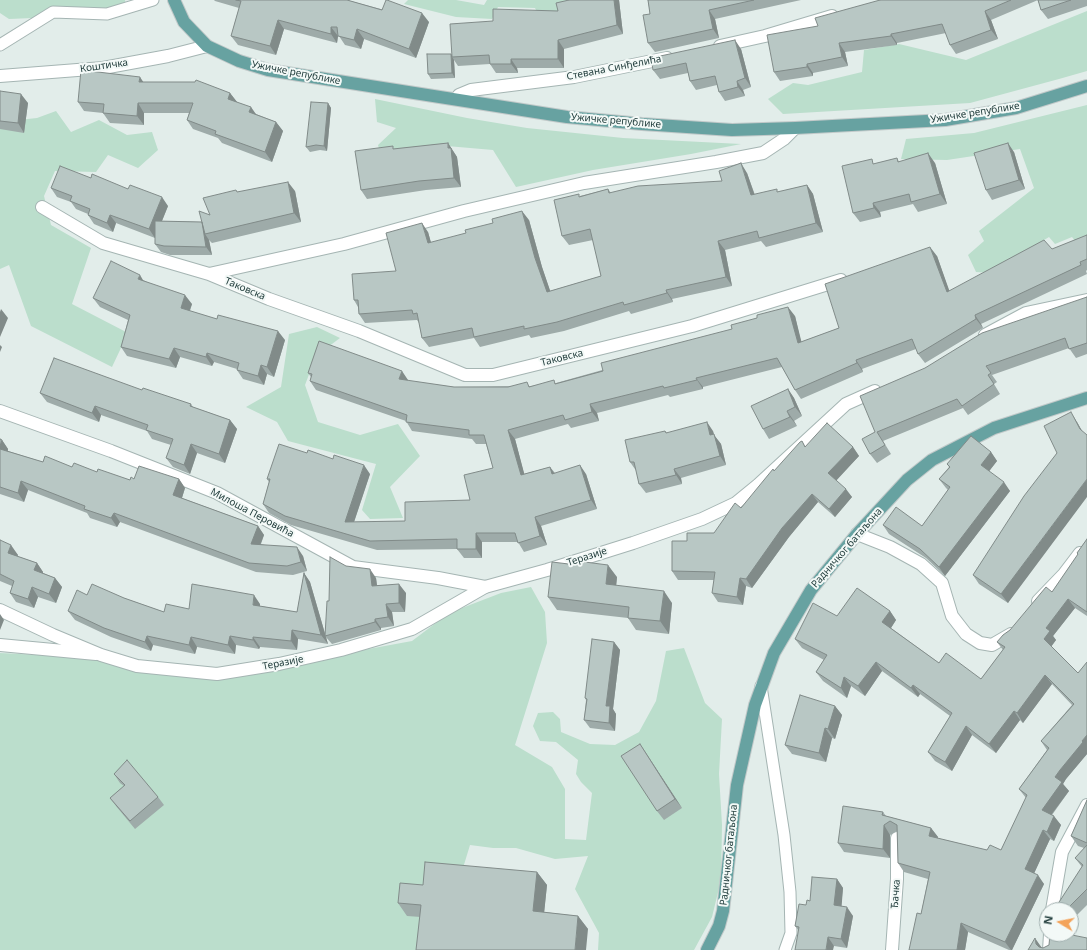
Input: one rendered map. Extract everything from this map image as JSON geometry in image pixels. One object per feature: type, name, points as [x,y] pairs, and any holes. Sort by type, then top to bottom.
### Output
[{"type":"main road","name":"Ужичке републике","points":[[174,0],[184,22],[207,46],[239,62],[268,70],[567,117],[732,130],[945,120],[1016,108],[1087,86]]},
{"type":"main road","name":"Радничког батаљона","points":[[707,950],[719,926],[723,911],[737,785],[745,745],[761,685],[769,664],[782,638],[811,590],[857,534],[907,480],[932,460],[994,428],[1087,398]]},
{"type":"street","points":[[712,48],[765,36],[842,14]]},
{"type":"street","name":"Коштичка","points":[[0,76],[102,68],[168,56],[207,46]]},
{"type":"street","name":"Стевана Синђелића","points":[[457,99],[459,96],[471,90],[574,77],[681,55]]},
{"type":"street","name":"Таковска","points":[[209,274],[344,244],[464,211],[584,183],[716,162],[763,152],[784,139],[795,128]]},
{"type":"street","name":"Таковска","points":[[42,207],[103,243],[209,274],[269,299],[359,331],[465,375],[493,376],[692,326],[855,275]]},
{"type":"street","points":[[975,341],[1026,314],[1087,300]]},
{"type":"street","name":"Теразије","points":[[0,610],[53,635],[101,655],[137,666],[217,674],[279,664],[341,650],[412,629],[484,587],[547,570],[633,543],[702,519],[736,503],[758,485],[846,404],[889,385]]},
{"type":"street","name":"Милоша Перовића","points":[[0,411],[111,451],[217,493],[353,567],[438,578],[484,587]]},
{"type":"street","name":"Радничког батаљона","points":[[857,534],[890,546],[921,564],[942,583],[952,616],[966,634],[980,643],[992,645],[1011,634],[1019,623]]},
{"type":"street","points":[[1028,612],[1064,574],[1084,548]]},
{"type":"street","points":[[0,645],[101,655]]},
{"type":"street","points":[[1053,902],[1062,852],[1087,805]]},
{"type":"street","name":"Ђачка","points":[[892,950],[897,879],[897,838]]},
{"type":"lane","points":[[0,45],[53,12],[107,14],[153,0]]},
{"type":"lane","points":[[761,685],[784,835],[790,892],[791,933],[785,950]]},
{"type":"green space","points":[[0,0],[125,0],[127,14],[9,19],[0,13]]},
{"type":"green space","points":[[408,0],[456,0],[484,5],[487,0],[584,0],[560,24],[543,24],[535,8],[498,7],[492,19],[456,17],[404,4]]},
{"type":"green space","points":[[1087,11],[1087,71],[1059,79],[970,103],[783,114],[768,99],[793,83],[808,85],[862,72],[864,50],[899,44],[966,60]]},
{"type":"green space","points":[[375,99],[467,118],[527,128],[623,138],[741,144],[593,170],[516,187],[493,150],[447,146],[381,156],[378,145],[396,128],[377,122]]},
{"type":"green space","points":[[1087,105],[1087,242],[1079,246],[1072,237],[1055,244],[1049,237],[991,273],[976,272],[968,255],[984,241],[979,231],[1034,188],[1020,149],[947,160],[901,159],[906,139],[974,133]]},
{"type":"green space","points":[[56,111],[71,132],[99,120],[127,135],[152,132],[158,150],[138,168],[108,155],[96,172],[55,171],[44,196],[51,225],[91,248],[72,304],[128,333],[112,367],[31,326],[9,265],[0,269],[0,122],[37,118]]},
{"type":"green space","points":[[317,327],[340,338],[316,356],[305,385],[318,422],[360,435],[398,424],[420,456],[390,487],[403,518],[370,519],[362,510],[376,464],[288,441],[277,422],[246,407],[281,387],[289,334]]},
{"type":"green space","points":[[531,587],[545,612],[547,643],[515,745],[552,767],[565,789],[565,839],[586,840],[592,793],[581,782],[576,774],[578,760],[556,742],[540,741],[533,726],[538,713],[553,712],[560,719],[561,732],[590,744],[615,745],[639,732],[656,701],[666,651],[684,648],[705,703],[722,719],[719,774],[722,825],[721,880],[712,917],[694,950],[598,950],[599,933],[575,889],[588,856],[555,859],[516,848],[493,848],[470,845],[463,868],[430,863],[421,950],[0,950],[0,653],[101,658],[232,674],[412,641],[449,613],[501,593]]},
{"type":"building","points":[[236,0],[347,0],[382,10],[387,0],[422,13],[409,49],[357,29],[354,40],[338,36],[337,27],[331,27],[331,34],[278,20],[270,46],[231,36],[241,1]]},
{"type":"building","points":[[569,0],[614,0],[617,25],[558,40],[558,59],[511,59],[511,64],[490,64],[489,55],[452,57],[450,24],[493,21],[493,9],[558,11],[556,3]]},
{"type":"building","points":[[648,0],[754,0],[709,10],[713,29],[648,43],[643,15],[650,14]]},
{"type":"building","points":[[880,0],[1011,0],[985,11],[991,30],[950,45],[942,24],[891,34],[891,36],[839,43],[842,57],[807,64],[807,67],[774,72],[767,35],[818,26],[815,18]]},
{"type":"building","points":[[1038,0],[1071,0],[1041,10]]},
{"type":"building","points":[[735,40],[745,78],[737,81],[738,87],[719,92],[715,76],[690,81],[686,63],[653,70],[651,58]]},
{"type":"building","points":[[427,54],[451,54],[452,73],[428,74]]},
{"type":"building","points":[[81,70],[140,77],[139,82],[195,82],[196,80],[230,93],[228,99],[251,107],[249,112],[276,122],[265,152],[215,134],[216,131],[187,120],[193,103],[138,103],[137,116],[103,113],[104,104],[78,102]]},
{"type":"building","points":[[0,91],[21,94],[18,123],[0,121]]},
{"type":"building","points":[[311,102],[328,103],[324,146],[316,145],[306,147]]},
{"type":"building","points":[[448,143],[448,148],[451,148],[454,178],[419,181],[361,190],[355,151],[393,146],[393,149]]},
{"type":"building","points":[[1008,143],[1019,180],[986,190],[974,153]]},
{"type":"building","points":[[928,153],[940,194],[911,202],[909,194],[873,203],[874,208],[853,213],[842,166],[872,159],[873,164],[897,158],[898,162]]},
{"type":"building","points":[[741,163],[751,195],[777,189],[777,192],[807,185],[816,223],[759,238],[757,231],[718,241],[726,277],[666,290],[667,293],[624,305],[623,302],[557,322],[524,329],[524,326],[474,337],[472,328],[422,338],[417,313],[413,314],[412,310],[359,314],[358,300],[354,300],[352,274],[396,271],[386,233],[422,223],[428,243],[466,233],[465,230],[493,223],[492,219],[522,211],[535,258],[547,292],[601,276],[590,229],[562,236],[554,200],[579,194],[579,197],[608,189],[609,193],[638,186],[722,181],[719,171]]},
{"type":"building","points":[[60,166],[91,178],[92,174],[128,189],[130,185],[162,197],[149,229],[110,215],[107,223],[88,215],[90,209],[70,201],[72,196],[51,188]]},
{"type":"building","points":[[288,182],[294,213],[205,234],[199,211],[210,215],[203,198],[236,190],[237,192]]},
{"type":"building","points":[[155,221],[202,222],[206,247],[164,246],[155,244]]},
{"type":"building","points":[[1087,235],[1087,259],[1080,262],[1081,265],[975,315],[976,319],[918,354],[912,339],[856,360],[857,363],[795,390],[777,358],[696,378],[697,380],[664,388],[663,386],[590,404],[592,412],[565,420],[563,415],[508,430],[521,475],[550,467],[552,474],[580,465],[591,500],[535,517],[540,536],[518,543],[515,533],[476,533],[476,549],[457,549],[457,539],[370,541],[285,516],[263,504],[270,479],[267,479],[279,444],[307,453],[308,450],[333,459],[334,455],[364,465],[345,522],[405,521],[405,502],[470,500],[464,475],[493,468],[484,435],[469,435],[469,430],[406,422],[407,415],[310,381],[312,374],[308,373],[319,341],[402,371],[399,379],[454,387],[508,387],[527,382],[529,387],[554,380],[555,384],[603,371],[601,363],[732,329],[731,325],[757,318],[757,315],[788,307],[798,343],[839,328],[825,284],[930,247],[947,292],[1044,240],[1052,249]]},
{"type":"building","points":[[111,261],[140,275],[138,279],[185,295],[181,308],[217,319],[218,315],[278,331],[267,367],[261,365],[258,376],[237,370],[239,363],[207,353],[206,357],[174,348],[169,359],[121,347],[130,315],[93,298]]},
{"type":"building","points":[[1087,297],[1087,343],[1069,349],[1065,338],[986,366],[991,373],[988,375],[994,384],[962,406],[957,399],[877,432],[885,445],[870,454],[862,439],[875,432],[860,396],[925,368],[982,333]]},
{"type":"building","points":[[54,358],[142,390],[143,388],[191,404],[190,406],[230,420],[219,454],[191,444],[184,465],[166,458],[173,439],[146,430],[148,425],[95,406],[92,413],[40,393]]},
{"type":"building","points":[[788,389],[795,407],[787,411],[790,417],[763,429],[751,406]]},
{"type":"building","points":[[1071,412],[1080,429],[1087,435],[1087,479],[1001,594],[973,575],[1024,496],[1057,453],[1044,426]]},
{"type":"building","points":[[707,422],[710,435],[714,434],[720,456],[674,469],[676,475],[639,484],[634,462],[630,462],[625,440],[665,431],[666,433]]},
{"type":"building","points":[[827,423],[853,447],[828,473],[846,489],[829,509],[812,494],[782,528],[746,579],[740,578],[737,597],[712,593],[715,572],[672,571],[672,541],[687,541],[687,533],[714,533],[735,503],[741,508],[773,469],[774,471],[800,442],[802,441],[805,447]]},
{"type":"building","points":[[971,436],[991,452],[981,465],[1004,482],[939,567],[920,549],[883,525],[896,507],[922,526],[950,487],[939,479],[950,467],[947,464]]},
{"type":"building","points":[[0,449],[43,462],[45,456],[72,467],[74,463],[97,472],[98,469],[130,480],[131,477],[134,479],[139,466],[179,479],[173,495],[258,526],[251,544],[297,547],[301,562],[287,566],[249,563],[114,513],[111,518],[84,509],[85,506],[21,481],[18,493],[0,487]]},
{"type":"building","points":[[1087,539],[1087,612],[1068,599],[1046,628],[1050,631],[1044,639],[1078,673],[1087,662],[1087,735],[1055,777],[1062,782],[1042,810],[1054,816],[1047,832],[1043,830],[1025,869],[1038,875],[1005,942],[961,923],[957,950],[909,950],[917,913],[921,914],[930,872],[898,863],[897,825],[890,821],[884,825],[883,849],[838,843],[843,806],[883,812],[882,815],[931,828],[929,836],[987,850],[990,845],[1001,850],[1027,795],[1019,789],[1049,748],[1041,741],[1074,704],[1045,675],[1017,713],[1014,711],[989,744],[966,726],[945,762],[928,752],[952,713],[913,685],[911,688],[876,662],[858,686],[844,677],[841,688],[816,672],[827,655],[795,639],[813,603],[837,616],[857,588],[890,611],[882,622],[939,663],[946,653],[981,679],[1005,647],[997,642],[1010,630],[1046,587],[1052,592]]},
{"type":"building","points":[[0,540],[11,545],[8,553],[37,563],[34,570],[55,578],[49,594],[32,587],[28,599],[10,593],[14,581],[0,574]]},
{"type":"building","points":[[330,557],[346,566],[370,569],[372,586],[399,584],[399,603],[386,604],[388,617],[375,619],[375,622],[325,636],[327,601],[329,601]]},
{"type":"building","points":[[577,561],[608,565],[606,584],[664,591],[660,621],[628,618],[629,607],[548,597],[552,562],[577,565]]},
{"type":"building","points":[[304,573],[321,635],[292,630],[291,641],[253,637],[253,640],[230,636],[228,645],[191,637],[189,645],[147,636],[145,642],[104,628],[68,611],[77,590],[87,595],[92,584],[124,598],[164,612],[166,604],[189,609],[192,584],[254,595],[253,605],[297,612]]},
{"type":"building","points":[[592,639],[614,642],[606,706],[610,706],[609,723],[584,720]]},
{"type":"building","points":[[800,695],[835,706],[828,729],[825,728],[819,753],[785,745]]},
{"type":"building","points":[[640,744],[675,799],[657,811],[621,756]]},
{"type":"building","points":[[127,760],[158,797],[130,821],[110,798],[125,785],[114,774]]},
{"type":"building","points":[[1087,800],[1087,843],[1071,836]]},
{"type":"building","points":[[1087,845],[1087,889],[1074,902],[1059,902],[1083,865],[1075,858]]},
{"type":"building","points":[[425,862],[537,872],[533,911],[578,916],[575,950],[416,950],[421,905],[398,903],[400,883],[423,885]]},
{"type":"building","points":[[812,877],[837,879],[834,905],[847,907],[841,939],[828,937],[826,950],[795,950],[799,927],[795,926],[799,904],[806,905],[807,900],[810,901]]},
{"type":"building","points":[[1079,936],[1087,938],[1087,950],[1028,950],[1035,938],[1036,944],[1039,947],[1043,948],[1049,945],[1049,942],[1079,942]]}]
